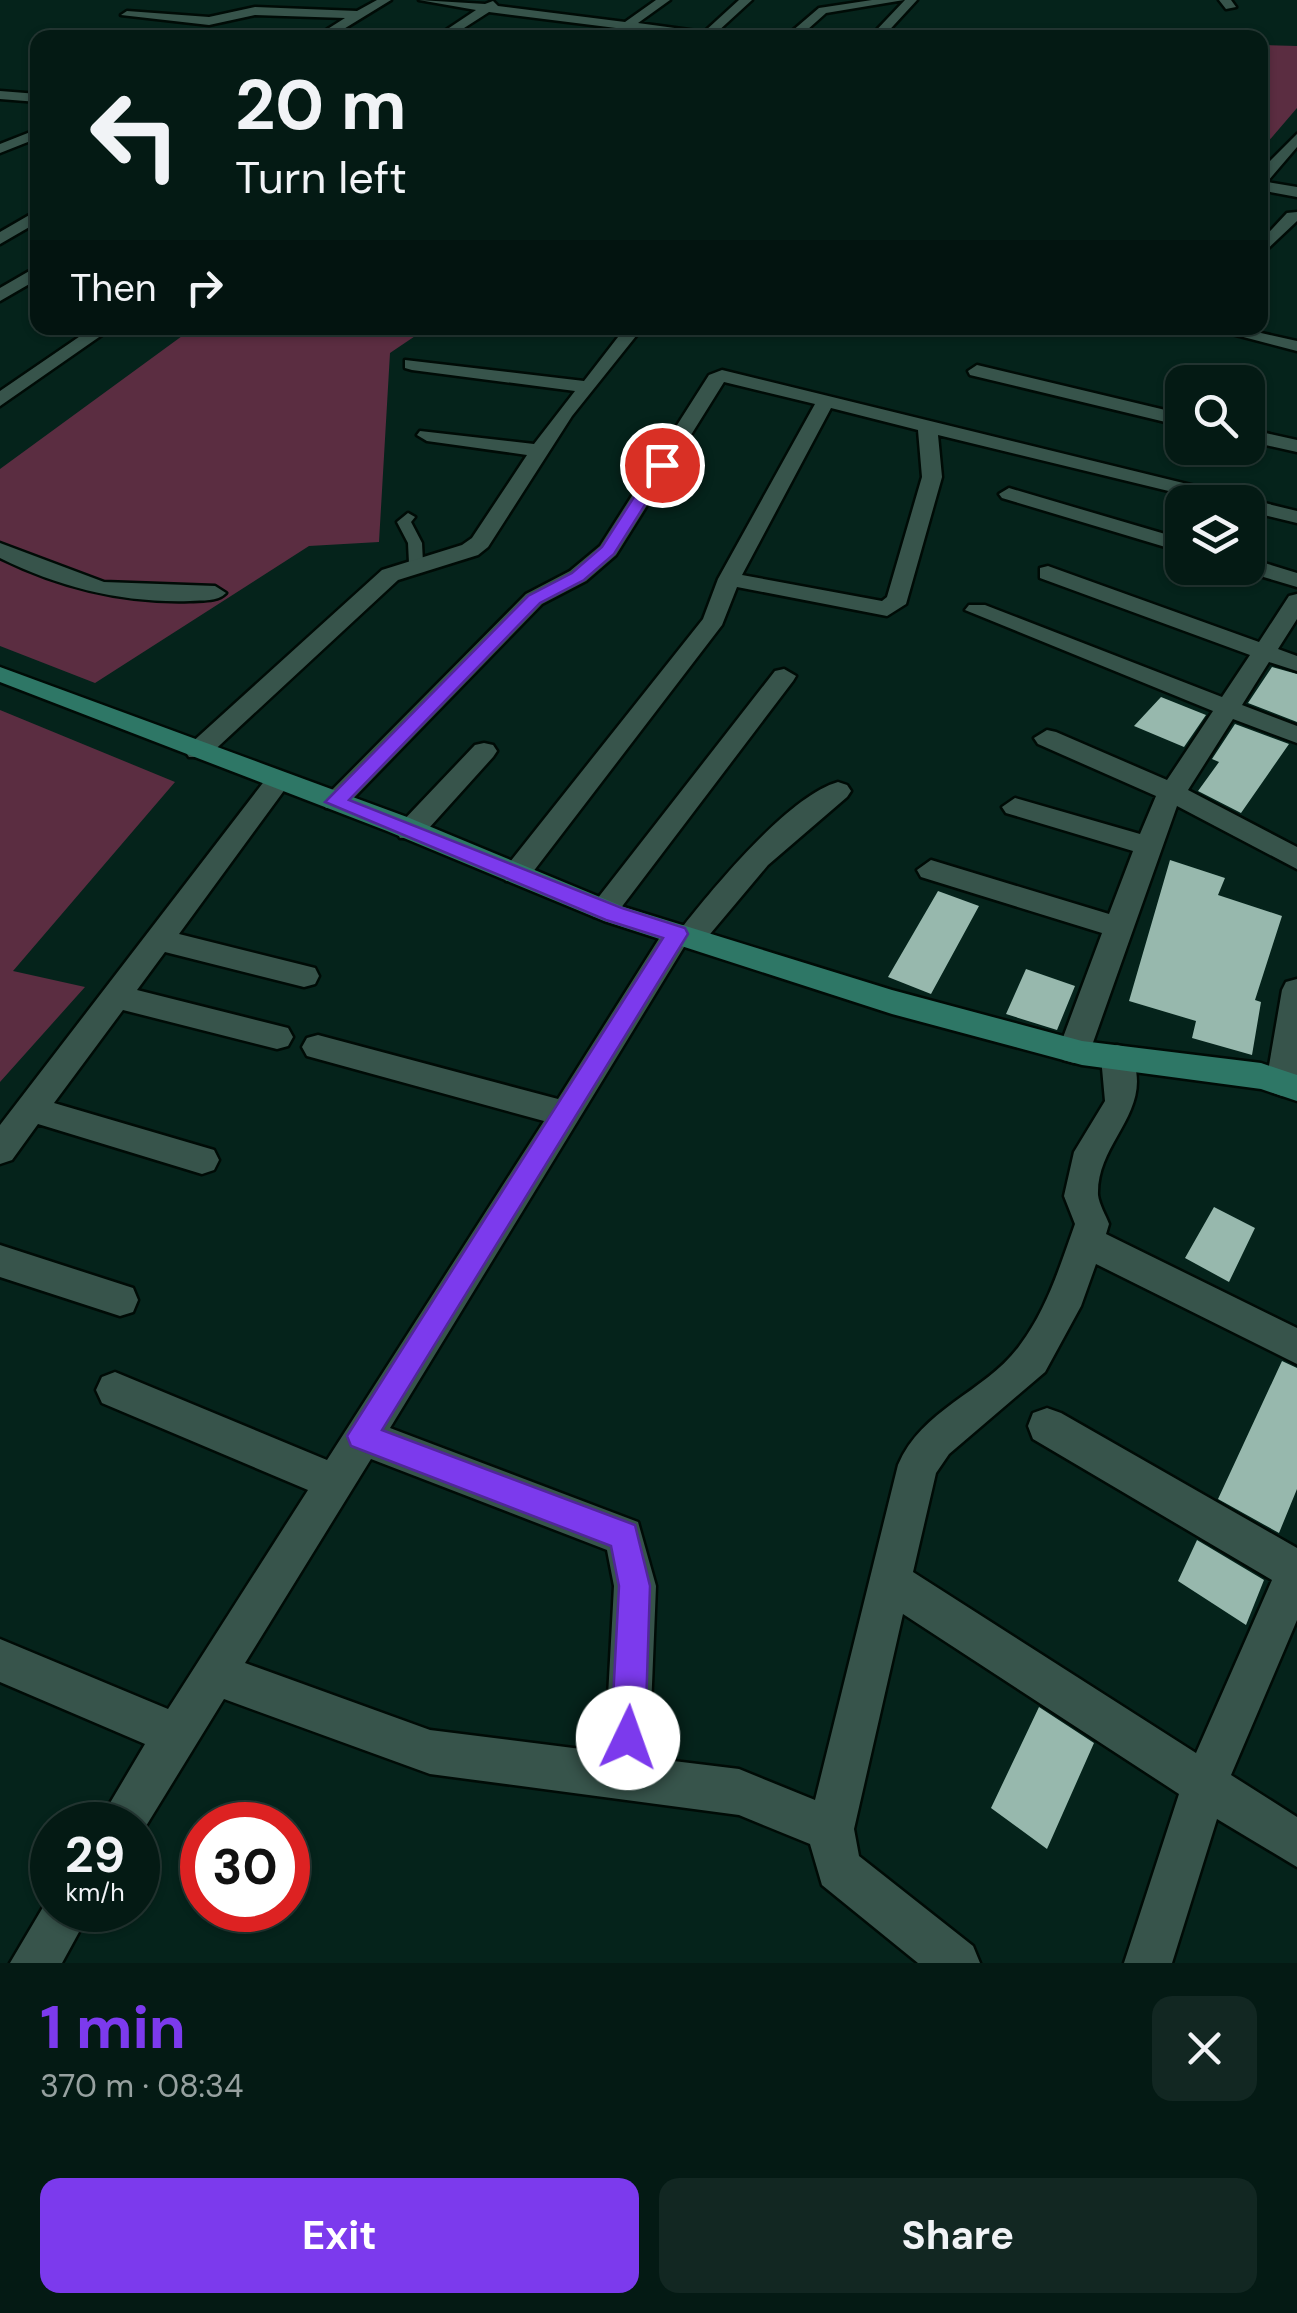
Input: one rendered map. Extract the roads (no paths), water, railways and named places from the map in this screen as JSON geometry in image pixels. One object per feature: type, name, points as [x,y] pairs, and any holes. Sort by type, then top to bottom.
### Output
[{"type":"street","points":[[140,0],[147,16]]},
{"type":"street","points":[[196,30],[242,0],[358,15]]},
{"type":"street","points":[[333,30],[384,0]]},
{"type":"street","points":[[424,0],[664,30]]},
{"type":"street","points":[[455,30],[502,0]]},
{"type":"street","points":[[544,27],[582,0]]},
{"type":"street","points":[[620,30],[664,0]]},
{"type":"street","points":[[714,30],[746,0]]},
{"type":"street","points":[[799,30],[823,10],[898,0]]},
{"type":"street","points":[[882,30],[911,0]]},
{"type":"street","points":[[128,15],[209,22],[255,11],[358,15]]},
{"type":"street","points":[[0,95],[30,97]]},
{"type":"street","points":[[0,150],[30,136]]},
{"type":"street","points":[[1268,173],[1297,138]]},
{"type":"street","points":[[0,150],[30,156]]},
{"type":"street","points":[[1268,185],[1297,192]]},
{"type":"street","points":[[0,239],[30,219]]},
{"type":"street","points":[[1268,244],[1291,224]]},
{"type":"street","points":[[0,296],[30,276]]},
{"type":"street","points":[[0,400],[92,335]]},
{"type":"street","points":[[198,750],[390,575],[416,563],[470,550],[480,542],[540,451],[627,335]]},
{"type":"street","points":[[1249,335],[1297,346]]},
{"type":"street","points":[[412,364],[590,387]]},
{"type":"street","points":[[977,372],[1165,416]]},
{"type":"street","points":[[335,802],[534,600],[568,583],[608,550],[716,379],[732,375],[1170,485]]},
{"type":"street","points":[[516,874],[714,620],[729,579],[828,398]]},
{"type":"street","points":[[729,579],[887,609],[898,599],[932,477],[927,424]]},
{"type":"street","points":[[427,435],[540,451]]},
{"type":"street","points":[[1265,439],[1297,446]]},
{"type":"street","points":[[1009,494],[1165,541]]},
{"type":"street","points":[[1265,510],[1297,518]]},
{"type":"street","points":[[0,550],[89,588],[146,597],[215,593]]},
{"type":"street","points":[[1265,570],[1297,580]]},
{"type":"street","points":[[1048,573],[1297,664]]},
{"type":"street","points":[[1074,1051],[1163,807],[1297,601]]},
{"type":"street","points":[[978,610],[1297,736]]},
{"type":"street","points":[[0,674],[604,910],[892,1002],[1074,1051],[1261,1076],[1290,1086],[1297,990]]},
{"type":"street","points":[[604,910],[784,676]]},
{"type":"street","points":[[1047,738],[1175,794],[1297,859]]},
{"type":"street","points":[[410,831],[484,751]]},
{"type":"street","points":[[0,1150],[278,781]]},
{"type":"street","points":[[134,1802],[332,1481],[683,936],[790,823],[838,791]]},
{"type":"street","points":[[1015,806],[1149,846]]},
{"type":"street","points":[[931,870],[1119,928]]},
{"type":"street","points":[[161,940],[304,976]]},
{"type":"street","points":[[118,997],[276,1037]]},
{"type":"street","points":[[318,1047],[566,1114]]},
{"type":"street","points":[[956,1963],[838,1869],[831,1829],[918,1465],[935,1441],[1032,1360],[1068,1295],[1092,1224],[1081,1196],[1091,1152],[1120,1103],[1117,1057]]},
{"type":"street","points":[[31,1110],[202,1160]]},
{"type":"street","points":[[1087,1242],[1297,1347]]},
{"type":"street","points":[[0,1261],[120,1300]]},
{"type":"street","points":[[115,1390],[332,1481]]},
{"type":"street","points":[[1047,1426],[1297,1572],[1205,1784],[1148,1963]]},
{"type":"street","points":[[361,1436],[624,1536],[635,1586],[626,1776]]},
{"type":"street","points":[[892,1582],[1297,1844]]},
{"type":"street","points":[[0,1660],[177,1734]]},
{"type":"street","points":[[215,1674],[430,1752],[739,1792],[831,1829]]},
{"type":"street","points":[[34,1963],[53,1932]]},
{"type":"lane","points":[[408,517],[404,522],[415,543],[416,563]]}]
